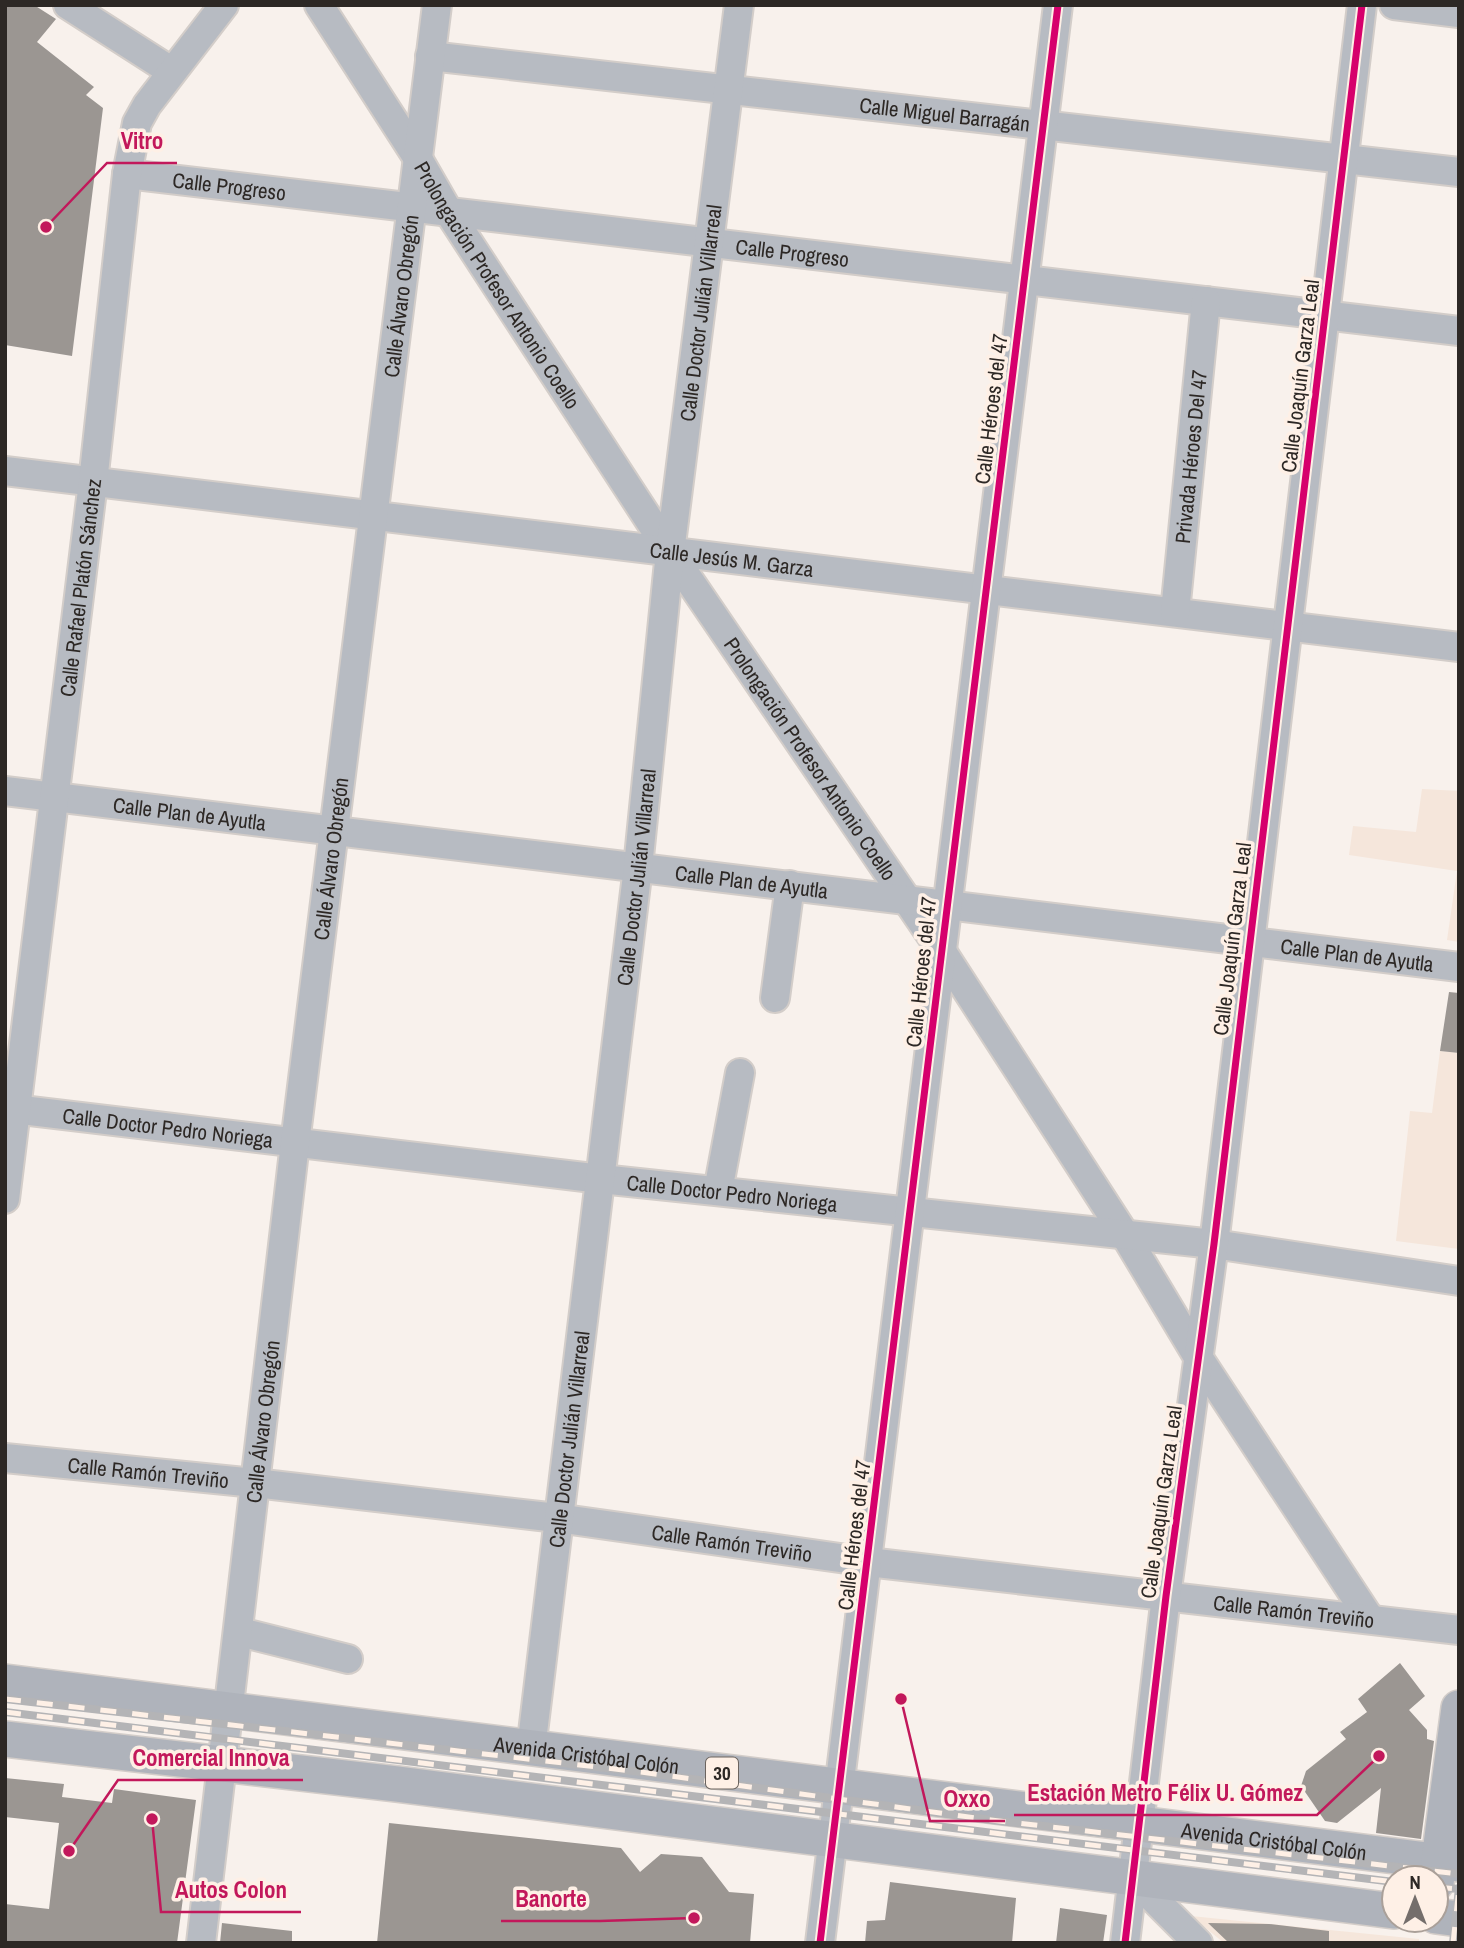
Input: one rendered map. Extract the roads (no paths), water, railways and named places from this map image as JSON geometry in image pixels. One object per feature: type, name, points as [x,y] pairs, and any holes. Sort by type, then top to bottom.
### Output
[{"type":"main road","name":"Avenida Cristóbal Colón","points":[[5,1682],[841,1787],[1402,1864]]},
{"type":"main road","points":[[1445,1864],[1459,1709]]},
{"type":"main road","points":[[5,1739],[224,1763],[1380,1909]]},
{"type":"street","points":[[68,5],[171,71]]},
{"type":"street","name":"Calle Rafael Platón Sánchez","points":[[5,1199],[11,1109],[54,797],[127,174],[137,123],[171,71],[224,5]]},
{"type":"street","name":"Prolongación Profesor Antonio Coello","points":[[319,5],[418,157],[448,211],[670,552],[941,950],[1125,1235],[1198,1357],[1370,1619]]},
{"type":"street","name":"Calle Álvaro Obregón","points":[[224,1763],[295,1143],[437,5]]},
{"type":"street","name":"Calle Doctor Julián Villarreal","points":[[531,1749],[638,867],[670,552],[739,5]]},
{"type":"street","name":"Calle Héroes del 47","points":[[820,1943],[1058,5]]},
{"type":"street","name":"Calle Joaquín Garza Leal","points":[[1125,1943],[1166,1595],[1214,1244],[1362,5]]},
{"type":"street","points":[[1394,5],[1459,13]]},
{"type":"street","name":"Calle Miguel Barragán","points":[[430,56],[1459,172]]},
{"type":"street","name":"Calle Progreso","points":[[127,174],[1459,331]]},
{"type":"street","name":"Privada Héroes Del 47","points":[[1174,612],[1206,301]]},
{"type":"street","name":"Calle Jesús M. Garza","points":[[5,471],[1459,647]]},
{"type":"street","name":"Calle Plan de Ayutla","points":[[5,791],[907,898],[1459,967]]},
{"type":"street","points":[[775,998],[790,885]]},
{"type":"street","points":[[718,1191],[740,1073]]},
{"type":"street","name":"Calle Doctor Pedro Noriega","points":[[11,1109],[601,1179],[1214,1244],[1459,1281]]},
{"type":"street","name":"Calle Ramón Treviño","points":[[5,1458],[255,1483],[557,1518],[868,1562],[1459,1630]]},
{"type":"street","points":[[240,1632],[348,1659]]},
{"type":"street","points":[[201,1943],[224,1763]]},
{"type":"street","points":[[1132,1877],[1198,1943]]},
{"type":"railway","points":[[5,1699],[641,1772],[991,1820],[1459,1874]]},
{"type":"railway","points":[[5,1712],[1380,1880]]},
{"type":"railway","points":[[1450,1888],[1459,1889]]},
{"type":"railway","points":[[1453,1943],[1459,1888]]},
{"type":"place","name":"Vitro","points":[[46,227]]},
{"type":"place","name":"Oxxo","points":[[901,1699]]},
{"type":"place","name":"Estación Metro Félix U. Gómez","points":[[1379,1756]]},
{"type":"place","name":"Autos Colon","points":[[152,1819]]},
{"type":"place","name":"Comercial Innova","points":[[69,1851]]},
{"type":"place","name":"Banorte","points":[[694,1918]]}]
